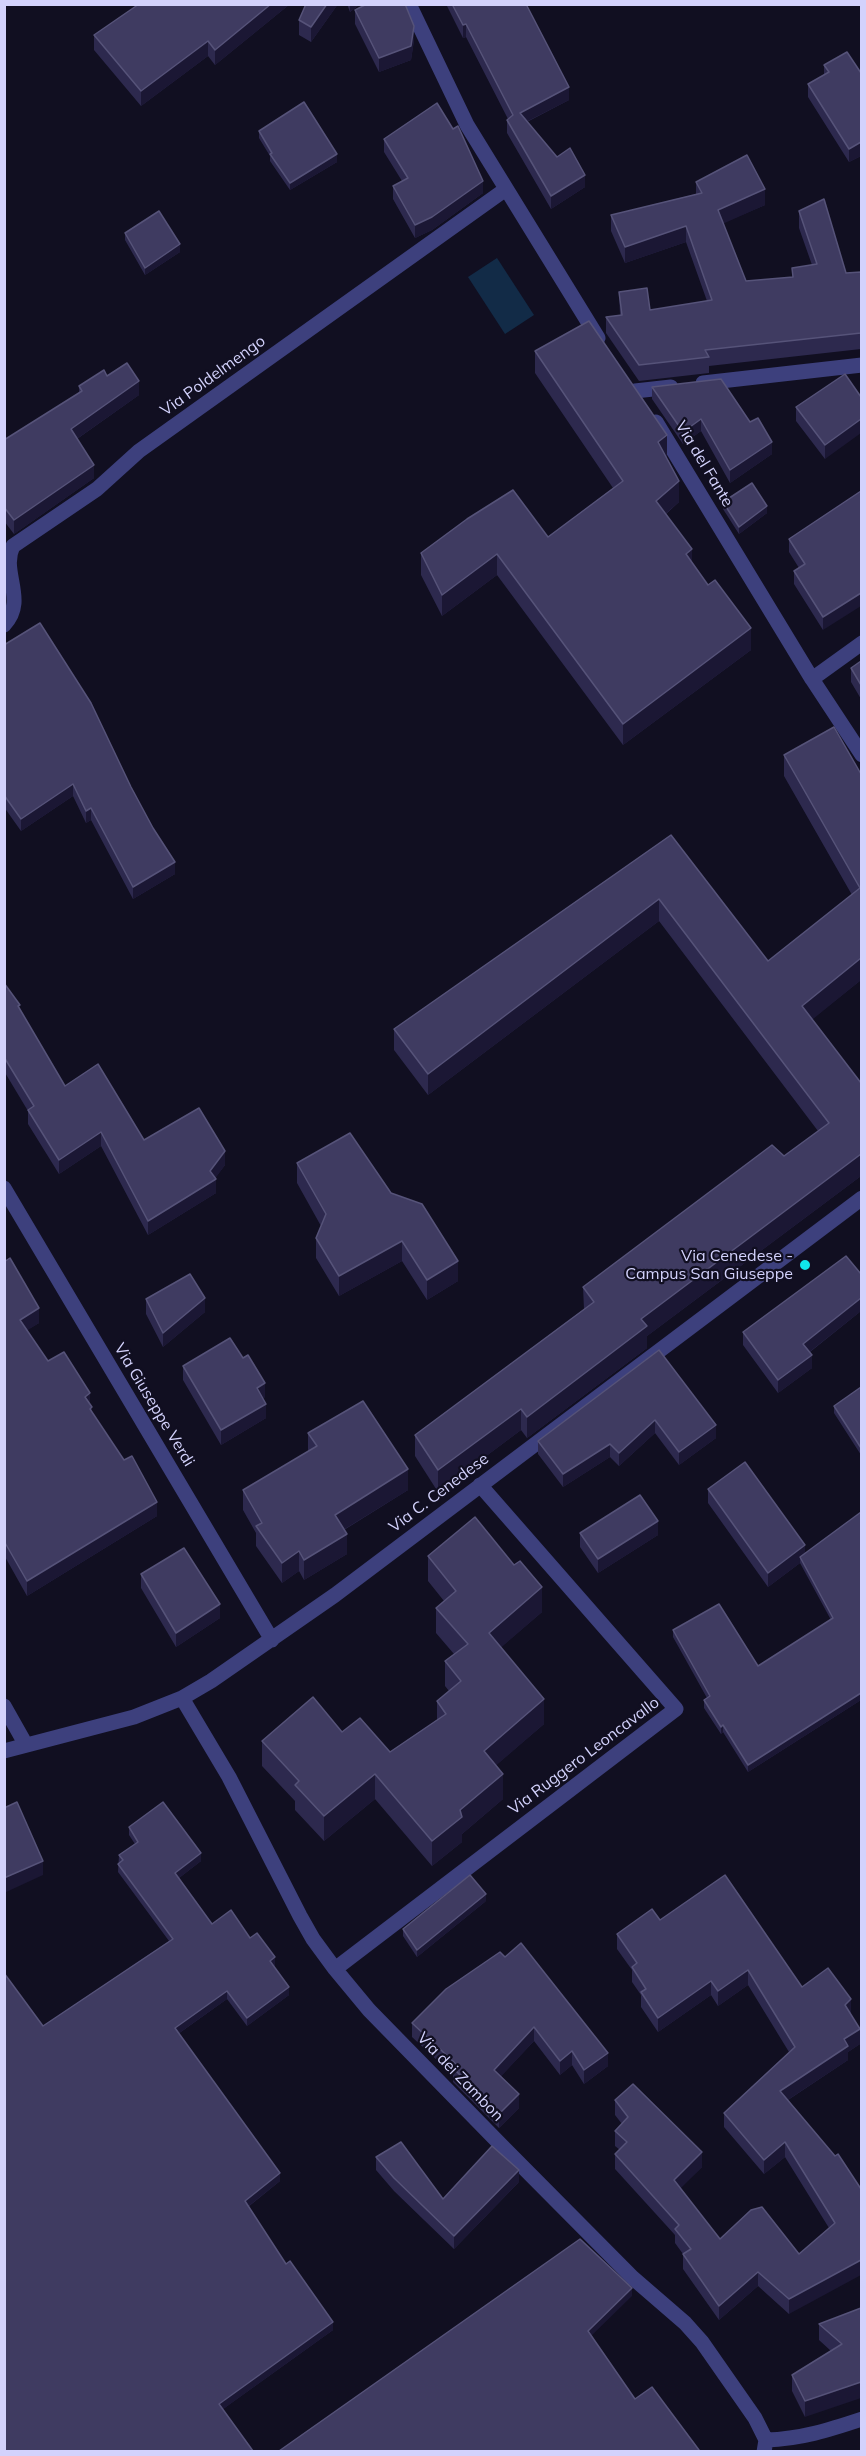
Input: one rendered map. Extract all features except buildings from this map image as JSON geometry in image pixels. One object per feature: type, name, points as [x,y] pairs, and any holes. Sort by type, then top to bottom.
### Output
[{"type":"street","points":[[409,4],[467,125],[610,355]]},
{"type":"street","name":"Via Poldelmengo","points":[[4,625],[11,616],[16,598],[8,559],[13,546],[97,489],[139,451],[506,189]]},
{"type":"street","name":"Via del Fante","points":[[861,365],[632,386],[675,450],[812,679],[861,755]]},
{"type":"street","points":[[812,679],[861,643]]},
{"type":"street","name":"Via Giuseppe Verdi","points":[[4,1188],[272,1640]]},
{"type":"street","name":"Via C. Cenedese","points":[[4,1750],[134,1717],[182,1698],[272,1640],[861,1198]]},
{"type":"street","name":"Via Ruggero Leoncavallo","points":[[334,1969],[676,1709],[480,1485]]},
{"type":"street","name":"Via dei Zambon","points":[[182,1698],[230,1777],[300,1916],[334,1969],[369,2010],[510,2154],[633,2278],[685,2323],[702,2342],[754,2418],[765,2446]]},
{"type":"street","points":[[4,1706],[26,1744]]},
{"type":"street","points":[[765,2446],[820,2434],[861,2419]]},
{"type":"water","points":[[497,258],[534,315],[505,334],[468,277]]},
{"type":"place","name":"Via Cenedese - Campus San Giuseppe","points":[[805,1265]]}]
